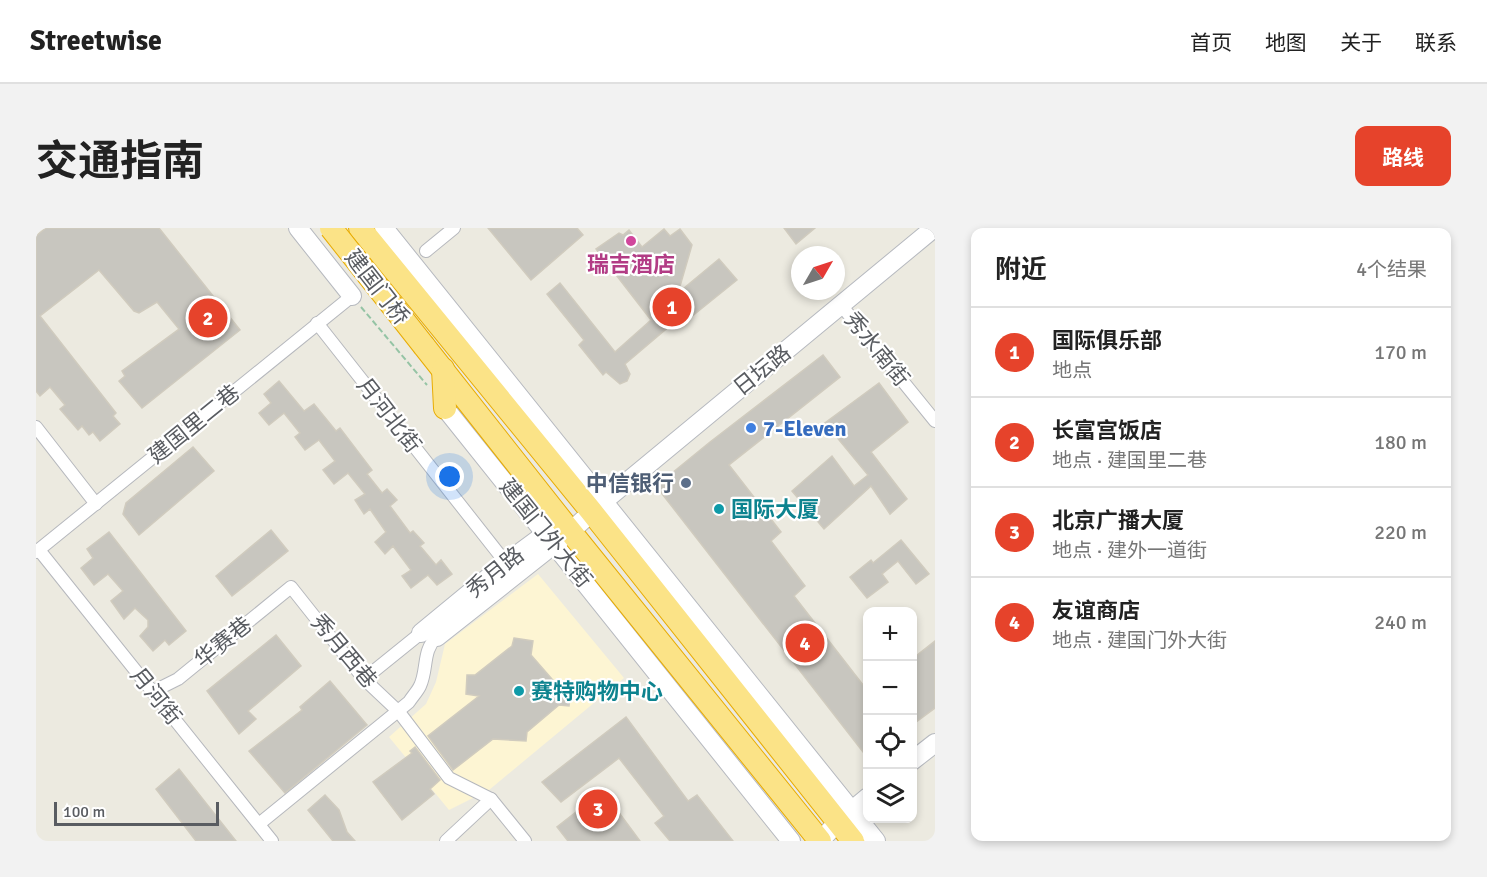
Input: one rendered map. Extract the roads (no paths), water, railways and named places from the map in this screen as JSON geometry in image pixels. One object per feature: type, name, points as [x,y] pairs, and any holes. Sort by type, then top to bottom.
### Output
[{"type":"highway","name":"建国门桥","points":[[331,228],[424,346]]},
{"type":"highway","name":"建国门桥","points":[[360,228],[441,329],[597,506]]},
{"type":"highway","name":"建国门外大街","points":[[424,346],[443,369],[558,532],[818,838]]},
{"type":"highway","points":[[443,369],[446,408]]},
{"type":"highway","points":[[597,506],[844,816],[853,841]]},
{"type":"street","points":[[298,228],[352,296]]},
{"type":"street","points":[[384,228],[597,506]]},
{"type":"street","points":[[426,251],[454,228]]},
{"type":"street","name":"日坛路","points":[[597,506],[934,228]]},
{"type":"street","name":"建国里二巷","points":[[38,551],[352,296]]},
{"type":"street","name":"秀水南街","points":[[841,305],[935,421]]},
{"type":"street","name":"月河北街","points":[[317,323],[506,563]]},
{"type":"street","name":"建国门外大街","points":[[446,408],[558,532],[785,839]]},
{"type":"street","points":[[36,427],[96,504]]},
{"type":"street","name":"秀月路","points":[[429,634],[506,563],[597,506]]},
{"type":"street","name":"秀月路","points":[[364,679],[429,634],[558,532]]},
{"type":"street","name":"月河街","points":[[38,551],[272,841]]},
{"type":"street","name":"华赛巷","points":[[152,692],[178,679],[291,587]]},
{"type":"street","name":"秀月西巷","points":[[291,587],[364,679],[399,712],[449,778],[491,799]]},
{"type":"street","points":[[259,824],[409,702],[420,685],[430,643],[429,634]]},
{"type":"street","points":[[917,757],[935,743]]},
{"type":"street","points":[[446,841],[491,799],[525,841]]},
{"type":"street","points":[[785,839],[818,838],[863,800]]},
{"type":"street","points":[[844,816],[876,841]]},
{"type":"place","name":"瑞吉酒店","points":[[631,241]]},
{"type":"place","name":"国际俱乐部","points":[[672,307]]},
{"type":"place","name":"长富宫饭店","points":[[208,318]]},
{"type":"place","name":"7-Eleven","points":[[751,428]]},
{"type":"place","name":"中信银行","points":[[686,483]]},
{"type":"place","name":"国际大厦","points":[[719,509]]},
{"type":"place","name":"友谊商店","points":[[805,643]]},
{"type":"place","name":"赛特购物中心","points":[[519,691]]},
{"type":"place","name":"北京广播大厦","points":[[598,809]]}]
